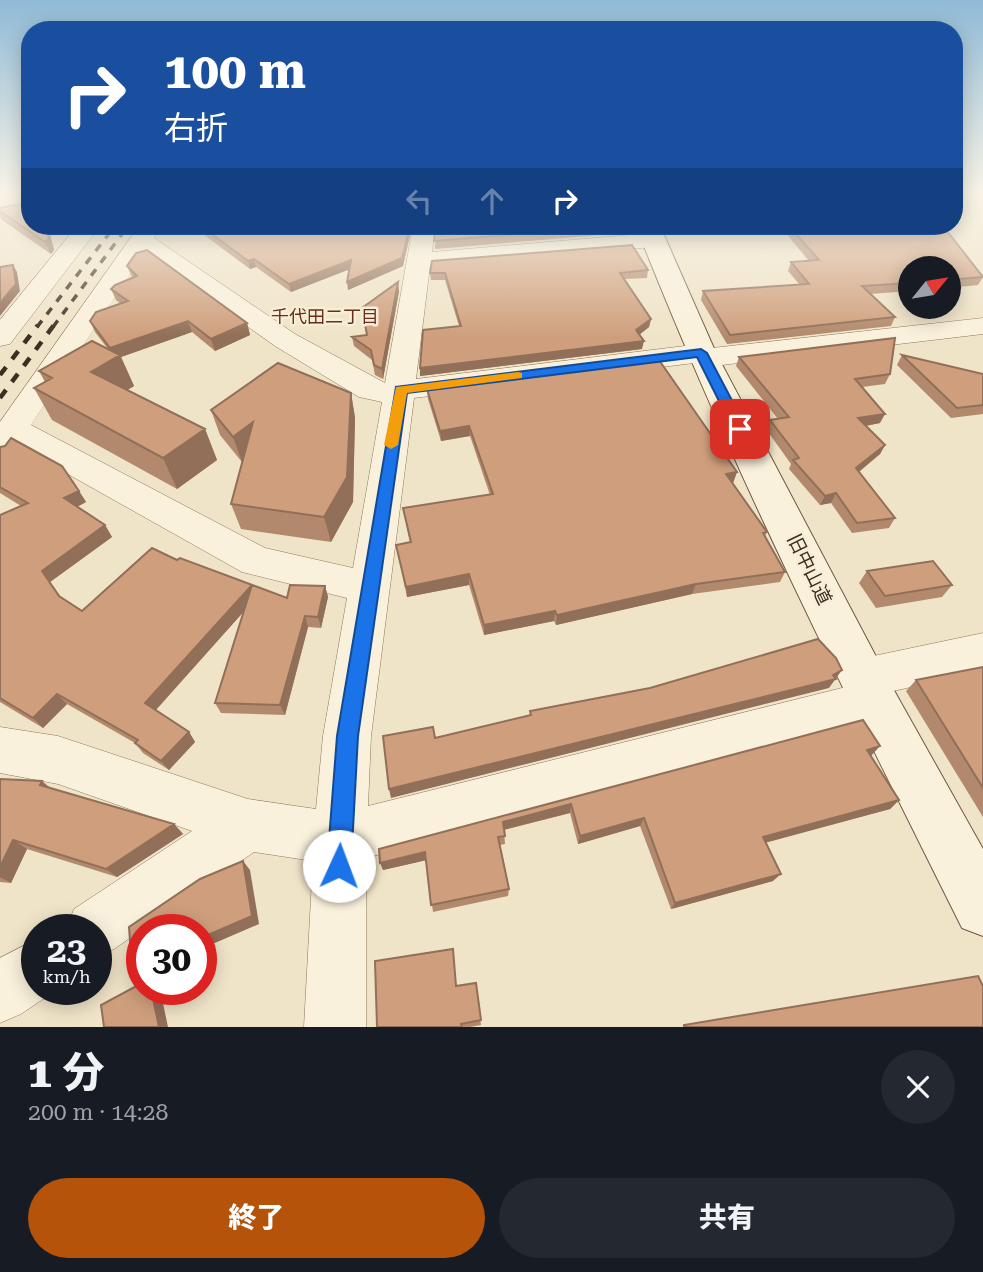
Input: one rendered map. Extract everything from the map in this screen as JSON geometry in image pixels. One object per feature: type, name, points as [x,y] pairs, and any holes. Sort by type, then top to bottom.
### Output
[{"type":"main road","name":"旧中山道","points":[[654,241],[703,355],[869,689],[983,907]]},
{"type":"street","points":[[0,338],[77,241]]},
{"type":"street","points":[[140,241],[6,438],[256,561],[371,587]]},
{"type":"street","points":[[155,241],[285,340],[370,390],[399,392],[703,355],[983,326]]},
{"type":"street","points":[[335,1027],[340,839],[347,736],[422,241]]},
{"type":"street","points":[[419,260],[583,241]]},
{"type":"street","points":[[0,750],[58,760],[248,825],[340,839],[869,689],[983,652]]},
{"type":"street","points":[[112,917],[248,825]]},
{"type":"street","points":[[0,993],[21,979]]},
{"type":"building","points":[[221,241],[406,241],[402,258],[347,282],[351,260],[289,284],[254,259],[248,261]]},
{"type":"building","points":[[802,241],[955,241],[983,277],[961,279],[961,256],[898,256],[898,284],[862,286],[895,317],[730,335],[703,291],[809,284],[791,262],[819,260]]},
{"type":"building","points":[[632,245],[648,270],[620,273],[651,319],[636,330],[644,341],[420,368],[423,330],[461,326],[445,273],[430,273],[432,261]]},
{"type":"building","points":[[147,250],[247,323],[211,339],[188,321],[110,348],[90,321],[96,312],[128,301],[111,289],[137,276],[127,266],[136,253]]},
{"type":"building","points":[[13,265],[16,284],[0,303],[0,267]]},
{"type":"building","points":[[398,282],[382,369],[374,365],[371,350],[352,337],[367,335],[362,308]]},
{"type":"building","points":[[895,338],[890,374],[855,379],[885,414],[858,418],[885,445],[856,468],[895,518],[857,523],[836,493],[825,496],[793,460],[799,458],[770,420],[789,417],[739,357]]},
{"type":"building","points":[[92,341],[120,355],[91,372],[205,429],[163,458],[34,388],[52,378],[39,371]]},
{"type":"building","points":[[902,355],[983,374],[983,405],[957,408]]},
{"type":"building","points":[[659,360],[737,472],[726,474],[767,532],[763,533],[785,572],[696,584],[557,615],[555,611],[484,625],[469,574],[406,587],[396,545],[411,542],[403,508],[493,494],[469,426],[440,431],[427,389]]},
{"type":"building","points":[[278,363],[351,393],[347,477],[324,517],[231,504],[253,422],[233,437],[211,410]]},
{"type":"building","points":[[11,438],[62,466],[79,491],[64,498],[105,525],[42,571],[59,596],[82,611],[152,548],[177,560],[180,558],[287,598],[290,585],[325,586],[318,617],[305,616],[280,705],[215,703],[252,585],[145,703],[189,732],[161,761],[135,743],[138,740],[57,694],[33,718],[0,698],[0,515],[28,503],[0,487],[0,447],[5,446]]},
{"type":"building","points":[[933,561],[952,585],[885,596],[867,571]]},
{"type":"building","points":[[818,639],[836,658],[842,670],[833,675],[836,679],[389,789],[383,736],[433,727],[435,738],[531,715],[530,711],[650,688]]},
{"type":"building","points":[[983,667],[983,788],[916,680]]},
{"type":"building","points":[[863,720],[880,746],[867,750],[899,800],[763,837],[781,874],[675,903],[644,818],[580,836],[571,804],[503,822],[505,836],[498,837],[509,889],[431,905],[425,852],[380,863],[379,849]]},
{"type":"building","points":[[0,779],[42,781],[40,785],[174,824],[106,869],[13,840],[0,867]]},
{"type":"building","points":[[243,861],[252,916],[217,931],[217,914],[148,914],[200,879]]},
{"type":"building","points":[[453,949],[456,986],[476,983],[481,1020],[461,1024],[462,1027],[377,1027],[375,961]]},
{"type":"building","points":[[978,976],[983,986],[983,1027],[684,1027],[684,1025]]},
{"type":"building","points":[[126,992],[126,1005],[154,1005],[159,1027],[104,1027],[101,1005],[112,1005],[112,999]]},
{"type":"railway","points":[[37,327],[103,241]]},
{"type":"railway","points":[[53,327],[117,241]]},
{"type":"railway","points":[[0,375],[38,325]]},
{"type":"railway","points":[[0,398],[54,325]]},
{"type":"slow traffic","points":[[391,445],[400,390],[518,375]]},
{"type":"district","name":"千代田二丁目","points":[[325,317]]},
{"type":"route","points":[[339,866],[347,736],[400,390],[701,353],[740,429]]}]
